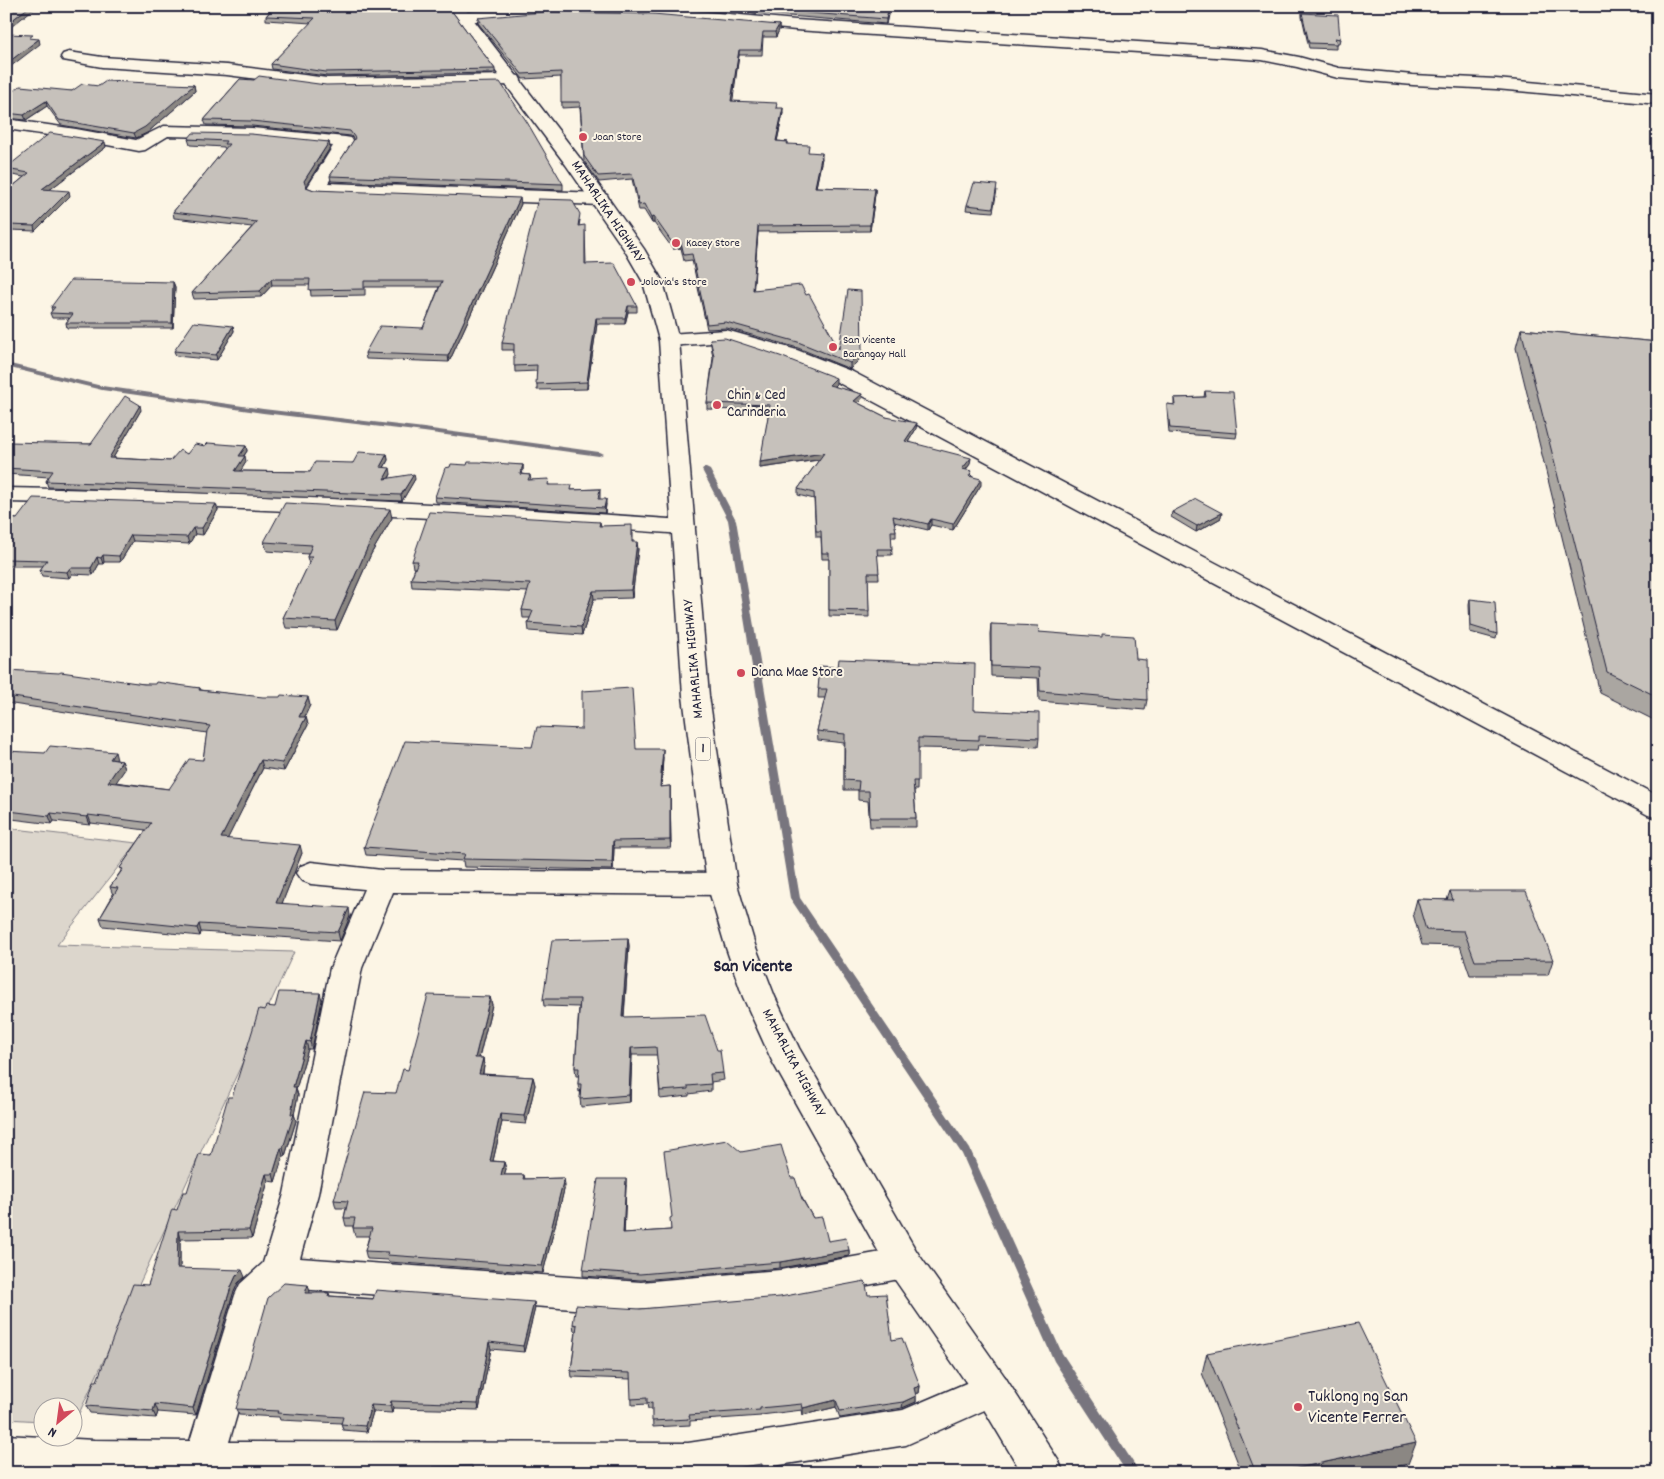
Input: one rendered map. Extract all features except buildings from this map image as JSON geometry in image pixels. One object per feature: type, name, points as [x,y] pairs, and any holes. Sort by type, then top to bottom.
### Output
[{"type":"main road","points":[[459,12],[543,10],[653,12],[796,25],[1262,55],[1299,62],[1338,74],[1496,84],[1658,99]]},
{"type":"main road","name":"MAHARLIKA HIGHWAY","points":[[459,12],[513,80],[600,200],[634,249],[653,282],[669,340],[696,696],[722,884],[740,945],[756,988],[784,1052],[904,1263],[992,1389],[1044,1473]]},
{"type":"main road","points":[[69,57],[102,62],[226,70],[327,82],[513,80]]},
{"type":"main road","points":[[6,124],[76,134],[139,146],[164,131],[252,133],[345,142],[316,188],[600,200]]},
{"type":"main road","points":[[669,340],[726,336],[789,355],[845,377],[1658,808]]},
{"type":"main road","points":[[6,495],[161,498],[478,513],[683,527]]},
{"type":"main road","points":[[311,873],[382,881],[722,884]]},
{"type":"main road","points":[[204,1460],[253,1295],[278,1272],[301,1194],[346,968],[382,881]]},
{"type":"main road","points":[[278,1272],[641,1298],[780,1286],[904,1263]]},
{"type":"main road","points":[[6,1453],[94,1458],[204,1460],[688,1461],[906,1427],[992,1389]]},
{"type":"shaded area","points":[[6,828],[137,843],[57,945],[294,952],[82,1407],[82,1396],[32,1396],[32,1420],[6,1419]]},
{"type":"waterway","points":[[6,365],[102,388],[263,411],[424,430],[599,454]]},
{"type":"waterway","points":[[706,470],[732,520],[795,898],[966,1152],[1058,1357],[1134,1473]]},
{"type":"place","name":"Joan Store","points":[[583,137]]},
{"type":"place","name":"Kacey Store","points":[[676,243]]},
{"type":"place","name":"Jolovia's Store","points":[[631,282]]},
{"type":"place","name":"San Vicente Barangay Hall","points":[[833,347]]},
{"type":"place","name":"Chin & Ced Carinderia","points":[[717,405]]},
{"type":"place","name":"Diana Mae Store","points":[[741,673]]},
{"type":"place","name":"Tuklong ng San Vicente Ferrer","points":[[1298,1407]]},
{"type":"district","name":"San Vicente","points":[[753,967]]}]
